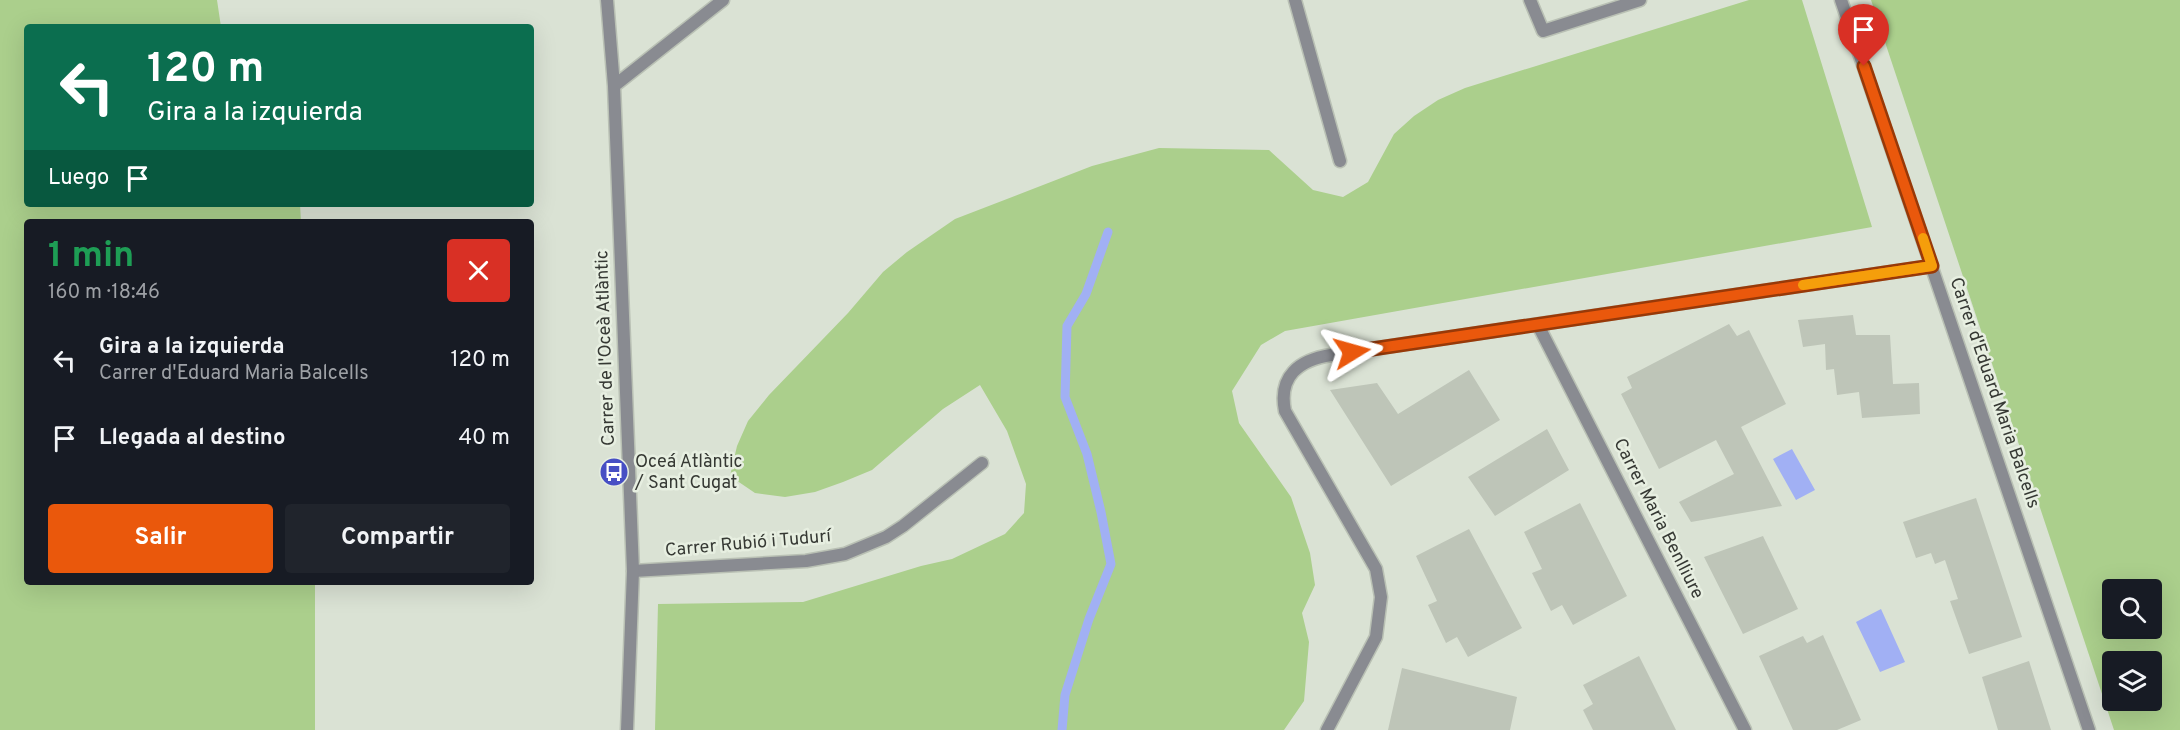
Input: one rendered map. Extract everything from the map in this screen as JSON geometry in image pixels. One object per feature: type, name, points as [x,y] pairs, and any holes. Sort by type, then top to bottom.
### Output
[{"type":"street","name":"Carrer de l'Oceà Atlàntic","points":[[607,0],[614,86],[633,571],[627,730]]},
{"type":"street","points":[[614,86],[723,0]]},
{"type":"street","points":[[1295,0],[1340,161]]},
{"type":"street","points":[[1530,0],[1543,32],[1640,0]]},
{"type":"street","name":"Carrer d'Eduard Maria Balcells","points":[[1841,0],[2089,730]]},
{"type":"street","points":[[1327,730],[1376,637],[1381,597],[1376,569],[1285,411],[1283,401],[1286,383],[1300,365],[1318,357],[1932,266]]},
{"type":"street","name":"Carrer Maria Benlliure","points":[[1538,325],[1745,730]]},
{"type":"street","name":"Carrer Rubió i Tudurí","points":[[633,571],[806,561],[845,554],[895,532],[924,512],[982,463]]},
{"type":"green space","points":[[0,0],[217,0],[221,24],[24,24],[24,207],[300,207],[301,219],[24,219],[24,585],[315,585],[315,730],[0,730]]},
{"type":"green space","points":[[1749,0],[1802,0],[1872,227],[1285,331],[1261,345],[1232,391],[1239,423],[1291,497],[1310,553],[1315,585],[1302,613],[1309,642],[1304,701],[1284,730],[655,730],[658,604],[803,602],[921,566],[952,559],[1005,534],[1024,513],[1026,484],[1007,431],[980,385],[943,409],[872,470],[843,482],[815,492],[785,497],[755,493],[730,476],[737,446],[748,421],[769,395],[848,313],[883,272],[907,252],[955,219],[1092,166],[1159,148],[1269,150],[1313,190],[1343,197],[1368,182],[1394,134],[1414,116],[1438,100],[1465,88]]},
{"type":"green space","points":[[1871,0],[2180,0],[2180,730],[2114,730],[2108,711],[2162,711],[2162,651],[2102,651],[2102,694]]},
{"type":"water","points":[[1792,449],[1815,490],[1796,500],[1773,459]]},
{"type":"water","points":[[1881,609],[1905,662],[1880,672],[1856,622]]},
{"type":"building","points":[[1853,315],[1856,335],[1890,335],[1893,384],[1919,383],[1920,414],[1862,418],[1859,392],[1837,395],[1834,369],[1826,370],[1825,344],[1803,347],[1798,320]]},
{"type":"building","points":[[1729,324],[1737,336],[1749,330],[1786,404],[1741,427],[1782,506],[1691,522],[1679,502],[1734,474],[1716,440],[1659,469],[1621,394],[1632,388],[1627,377]]},
{"type":"building","points":[[1469,370],[1500,420],[1391,486],[1330,390],[1377,383],[1398,414]]},
{"type":"building","points":[[1547,429],[1569,470],[1495,516],[1468,477]]},
{"type":"building","points":[[1976,498],[2022,637],[1969,654],[1950,601],[1958,599],[1945,560],[1935,564],[1931,553],[1916,558],[1903,522]]},
{"type":"building","points":[[1580,503],[1627,596],[1573,625],[1562,605],[1551,611],[1532,573],[1542,569],[1524,532]]},
{"type":"building","points":[[1469,529],[1522,628],[1468,657],[1457,637],[1446,643],[1428,605],[1437,601],[1416,556]]},
{"type":"building","points":[[1763,536],[1798,609],[1743,634],[1704,557]]},
{"type":"building","points":[[1823,635],[1861,720],[1837,730],[1793,730],[1759,656],[1803,636],[1807,643]]},
{"type":"building","points":[[1639,656],[1676,730],[1593,730],[1583,710],[1593,704],[1583,685]]},
{"type":"building","points":[[2029,661],[2051,730],[1998,730],[1982,677]]},
{"type":"building","points":[[1402,668],[1517,697],[1510,730],[1388,730]]},
{"type":"waterway","points":[[1062,730],[1065,695],[1089,619],[1111,564],[1087,454],[1065,397],[1067,326],[1086,294],[1108,232]]},
{"type":"slow traffic","points":[[1803,285],[1932,266],[1923,238]]},
{"type":"place","name":"Oceá Atlàntic / Sant Cugat","points":[[614,472]]},
{"type":"route","points":[[1352,352],[1932,266],[1864,66]]}]
